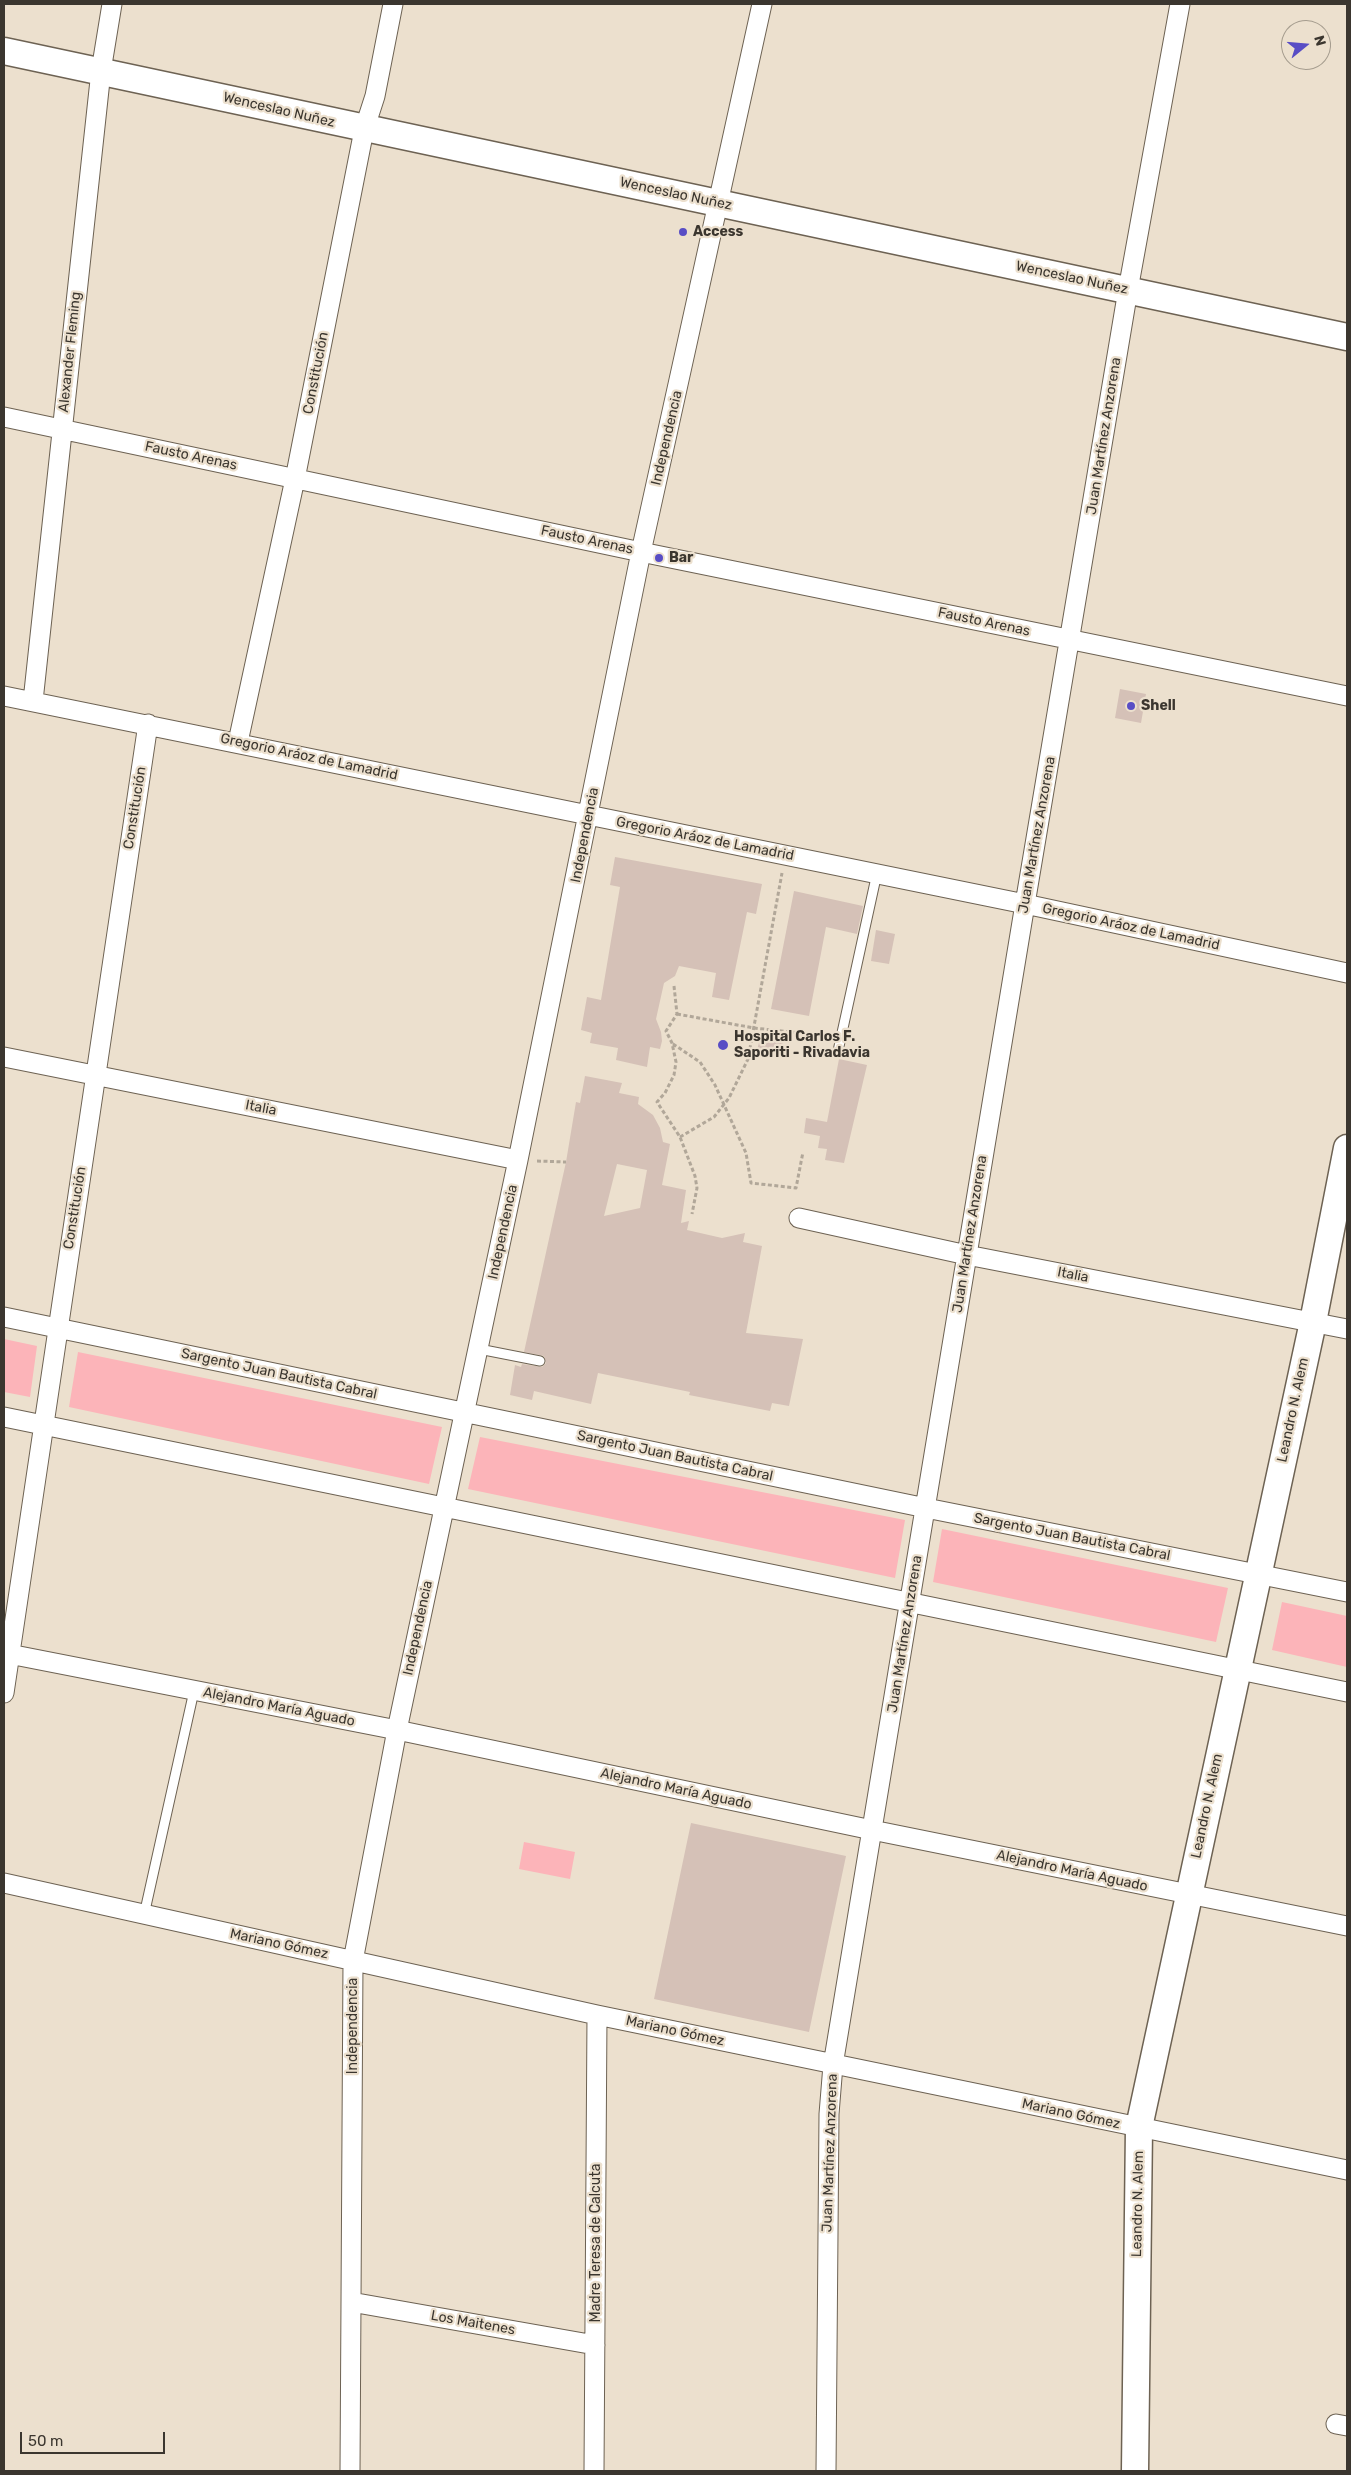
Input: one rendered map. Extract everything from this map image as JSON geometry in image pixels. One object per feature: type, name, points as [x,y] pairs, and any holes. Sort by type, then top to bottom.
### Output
[{"type":"street","name":"Alexander Fleming","points":[[33,701],[101,71],[112,4]]},
{"type":"street","name":"Constitución","points":[[238,742],[294,479],[364,130],[375,96],[393,4]]},
{"type":"street","name":"Independencia","points":[[350,2471],[354,1961],[397,1730],[443,1508],[479,1349],[589,816],[641,552],[720,202],[762,4]]},
{"type":"street","name":"Juan Martínez Anzorena","points":[[826,2471],[829,2114],[833,2065],[1128,290],[1180,4]]},
{"type":"street","name":"Wenceslao Nuñez","points":[[4,51],[364,130],[720,202],[1347,337]]},
{"type":"street","name":"Fausto Arenas","points":[[4,417],[641,552],[1347,696]]},
{"type":"street","name":"Gregorio Aráoz de Lamadrid","points":[[4,696],[877,873],[1347,973]]},
{"type":"street","name":"Constitución","points":[[4,1693],[6,1654],[148,724]]},
{"type":"street","name":"Italia","points":[[4,1057],[518,1160]]},
{"type":"street","name":"Leandro N. Alem","points":[[1135,2471],[1139,2127],[1236,1669],[1313,1322],[1347,1148]]},
{"type":"street","name":"Italia","points":[[799,1218],[967,1255],[1347,1329]]},
{"type":"street","name":"Sargento Juan Bautista Cabral","points":[[4,1317],[926,1508],[1347,1592]]},
{"type":"street","points":[[4,1417],[443,1508],[911,1601],[1347,1692]]},
{"type":"street","name":"Alejandro María Aguado","points":[[6,1654],[397,1730],[872,1830],[1347,1926]]},
{"type":"street","name":"Mariano Gómez","points":[[4,1883],[597,2015],[1347,2170]]},
{"type":"street","name":"Madre Teresa de Calcuta","points":[[594,2471],[597,2015]]},
{"type":"street","name":"Los Maitenes","points":[[351,2302],[595,2345]]},
{"type":"lane","points":[[838,1051],[877,873]]},
{"type":"lane","points":[[479,1349],[540,1360]]},
{"type":"lane","points":[[144,1915],[194,1691]]},
{"type":"path","points":[[680,1137],[714,1117],[724,1104],[748,1059],[786,855]]},
{"type":"path","points":[[674,986],[677,1014],[666,1030],[672,1043],[676,1062],[674,1075],[665,1093],[657,1102],[680,1137],[695,1176],[696,1188],[692,1214]]},
{"type":"path","points":[[677,1014],[754,1028],[841,1038]]},
{"type":"path","points":[[672,1043],[700,1062],[724,1104],[746,1154],[751,1184],[796,1188],[803,1152]]},
{"type":"path","points":[[518,1160],[566,1162]]},
{"type":"shaded area","points":[[4,1339],[37,1346],[30,1397],[4,1392]]},
{"type":"shaded area","points":[[78,1352],[442,1427],[429,1484],[69,1407]]},
{"type":"shaded area","points":[[480,1437],[905,1520],[895,1578],[468,1489]]},
{"type":"shaded area","points":[[942,1529],[1228,1588],[1216,1642],[933,1582]]},
{"type":"shaded area","points":[[1282,1602],[1347,1616],[1347,1667],[1272,1650]]},
{"type":"shaded area","points":[[524,1842],[575,1852],[570,1879],[519,1869]]},
{"type":"building","name":"Shell","points":[[1120,689],[1146,694],[1141,723],[1115,718]]},
{"type":"building","points":[[615,857],[762,884],[756,914],[747,912],[729,1000],[712,997],[716,973],[679,966],[675,976],[664,983],[656,1019],[662,1041],[660,1049],[650,1047],[647,1067],[616,1060],[618,1048],[590,1043],[592,1033],[581,1030],[587,997],[601,1000],[620,887],[610,885]]},
{"type":"building","points":[[794,891],[863,906],[857,934],[826,927],[809,1016],[771,1009]]},
{"type":"building","points":[[876,930],[895,934],[889,964],[871,961]]},
{"type":"building","points":[[761,1036],[783,1042],[779,1059],[756,1053]]},
{"type":"building","points":[[839,1059],[867,1065],[844,1163],[825,1160],[827,1149],[818,1148],[820,1136],[804,1133],[806,1118],[827,1122]]},
{"type":"building","points":[[585,1076],[622,1083],[619,1093],[639,1097],[638,1104],[653,1115],[660,1128],[663,1142],[670,1144],[662,1185],[686,1190],[681,1223],[689,1221],[687,1230],[722,1238],[745,1233],[743,1242],[762,1246],[746,1333],[803,1339],[789,1406],[772,1403],[770,1411],[689,1395],[690,1392],[598,1373],[591,1404],[534,1391],[532,1400],[510,1395],[515,1365],[521,1367],[522,1364],[542,1367],[546,1363],[544,1356],[524,1352],[566,1162],[576,1102],[580,1103]],"holes":[[[617,1164],[647,1170],[640,1208],[604,1216]]]},
{"type":"building","points":[[691,1823],[846,1856],[809,2032],[654,1999]]},
{"type":"place","name":"Access","points":[[683,232]]},
{"type":"place","name":"Bar","points":[[659,558]]},
{"type":"place","name":"Shell","points":[[1131,706]]},
{"type":"place","name":"Hospital Carlos F. Saporiti - Rivadavia","points":[[723,1045]]}]
